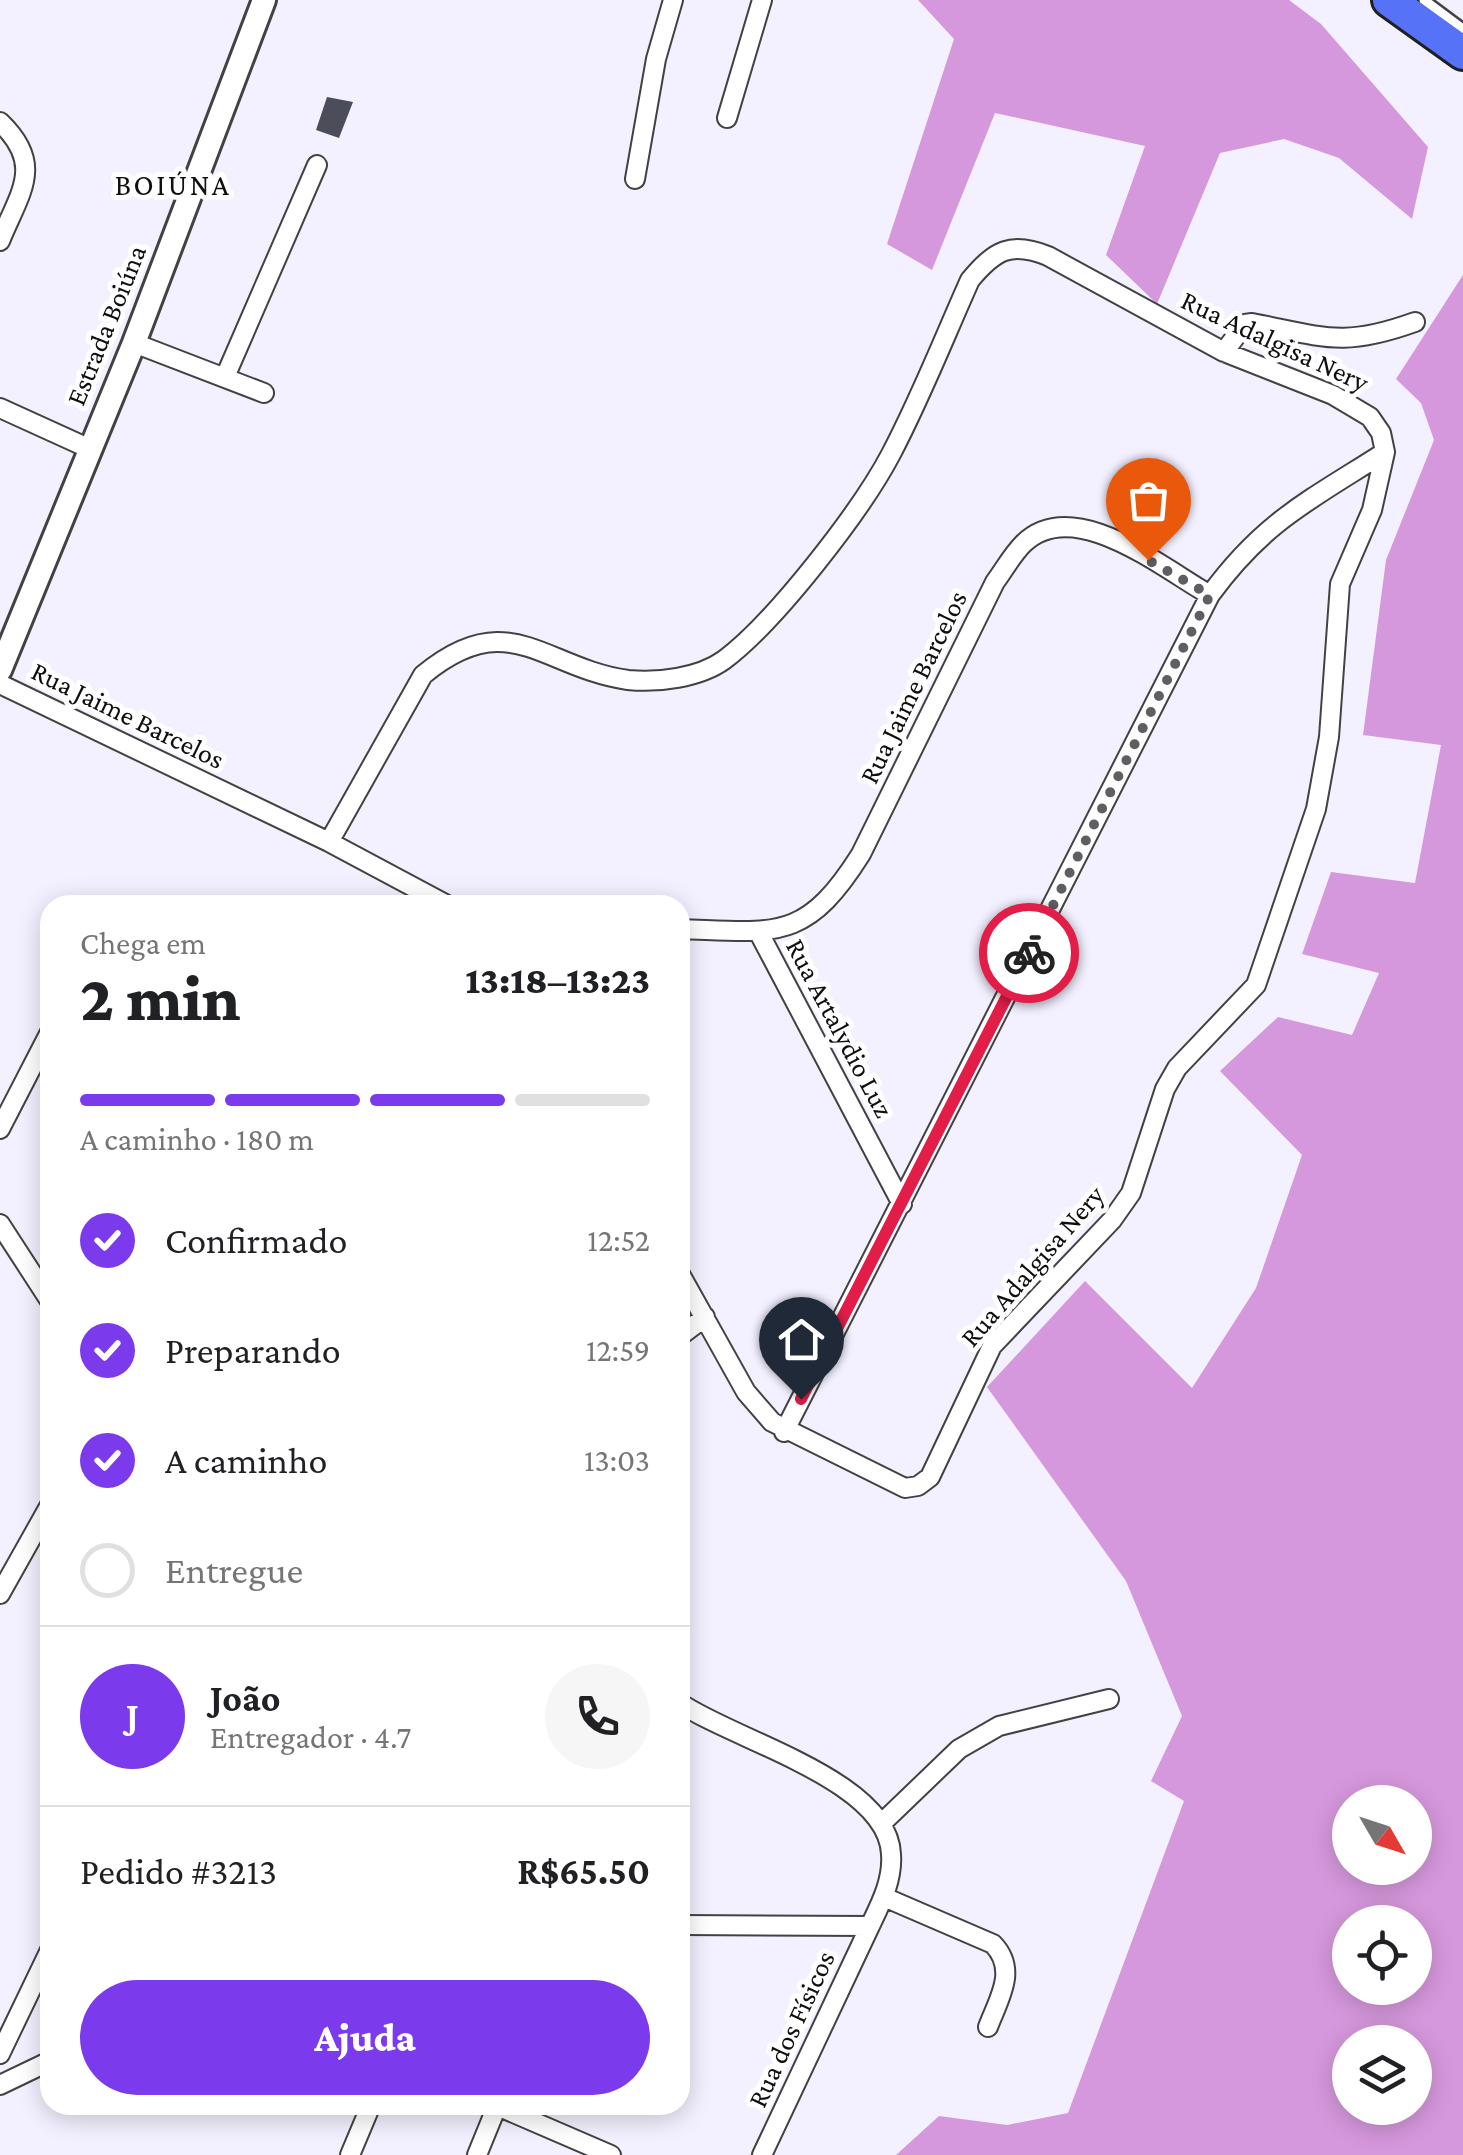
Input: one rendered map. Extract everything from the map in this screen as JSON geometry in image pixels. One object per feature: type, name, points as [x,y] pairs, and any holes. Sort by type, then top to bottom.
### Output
[{"type":"highway","points":[[1390,0],[1463,53]]},
{"type":"street","name":"Estrada Boiúna","points":[[0,670],[134,343],[264,0]]},
{"type":"street","points":[[635,180],[656,59],[672,0]]},
{"type":"street","points":[[726,118],[762,0]]},
{"type":"street","points":[[0,122],[24,150],[28,165],[0,241]]},
{"type":"street","points":[[226,376],[317,165]]},
{"type":"street","name":"Rua Adalgisa Nery","points":[[330,842],[422,675],[447,655],[488,643],[514,641],[596,672],[659,681],[721,662],[754,632],[838,535],[890,456],[970,280],[984,262],[1003,250],[1025,246],[1048,256],[1224,352],[1333,396],[1370,416],[1382,433],[1385,452],[1372,510],[1340,584],[1329,736],[1316,810],[1267,961],[1242,1005],[1177,1068],[1164,1089],[1132,1194],[992,1346],[976,1372],[940,1464],[918,1486],[906,1488],[784,1432],[746,1392],[690,1291]]},
{"type":"street","points":[[1224,352],[1246,324],[1252,323],[1339,340],[1370,338],[1416,322]]},
{"type":"street","points":[[134,343],[264,394]]},
{"type":"street","points":[[0,408],[88,448]]},
{"type":"street","points":[[784,1432],[1210,595],[1242,552],[1276,520],[1385,452]]},
{"type":"street","name":"Rua Jaime Barcelos","points":[[690,929],[758,931],[807,919],[834,896],[861,854],[995,582],[1024,543],[1065,524],[1088,528],[1210,595]]},
{"type":"street","name":"Rua Jaime Barcelos","points":[[0,684],[330,842],[428,895]]},
{"type":"street","name":"Rua Artalydio Luz","points":[[758,931],[902,1204]]},
{"type":"street","points":[[0,1130],[40,1052]]},
{"type":"street","points":[[0,1224],[40,1285]]},
{"type":"street","points":[[690,1328],[705,1316]]},
{"type":"street","points":[[0,1594],[40,1523]]},
{"type":"street","points":[[690,1711],[834,1780],[867,1804],[881,1824],[960,1750],[999,1726],[1109,1700]]},
{"type":"street","name":"Rua dos Físicos","points":[[762,2155],[884,1897],[892,1850],[881,1824]]},
{"type":"street","points":[[884,1897],[993,1944],[1003,1955],[1008,1974],[988,2027]]},
{"type":"street","points":[[690,1925],[870,1926]]},
{"type":"street","points":[[0,2054],[40,1971]]},
{"type":"street","points":[[1,2083],[40,2065]]},
{"type":"street","points":[[350,2155],[367,2115]]},
{"type":"street","points":[[477,2155],[493,2115]]},
{"type":"street","points":[[517,2115],[611,2155]]},
{"type":"lane","points":[[1424,0],[1463,29]]},
{"type":"shaded area","points":[[918,0],[1289,0],[1321,24],[1428,147],[1412,219],[1339,158],[1284,139],[1220,153],[1157,304],[1106,255],[1145,146],[995,113],[932,270],[887,244],[954,39]]},
{"type":"shaded area","points":[[1463,275],[1463,2155],[896,2155],[939,2116],[1007,2125],[1068,2113],[1184,1801],[1151,1781],[1182,1716],[1126,1581],[987,1387],[1085,1281],[1192,1388],[1256,1288],[1302,1155],[1220,1071],[1278,1017],[1352,1035],[1379,973],[1302,954],[1331,872],[1415,883],[1441,745],[1363,735],[1386,560],[1434,440],[1421,403],[1396,379]]},
{"type":"building","points":[[327,97],[353,102],[339,138],[316,130]]},
{"type":"way so far","points":[[1029,953],[1210,595],[1148,560]]},
{"type":"district","name":"BOIÚNA","points":[[173,184]]},
{"type":"route","points":[[801,1399],[1029,953]]}]
